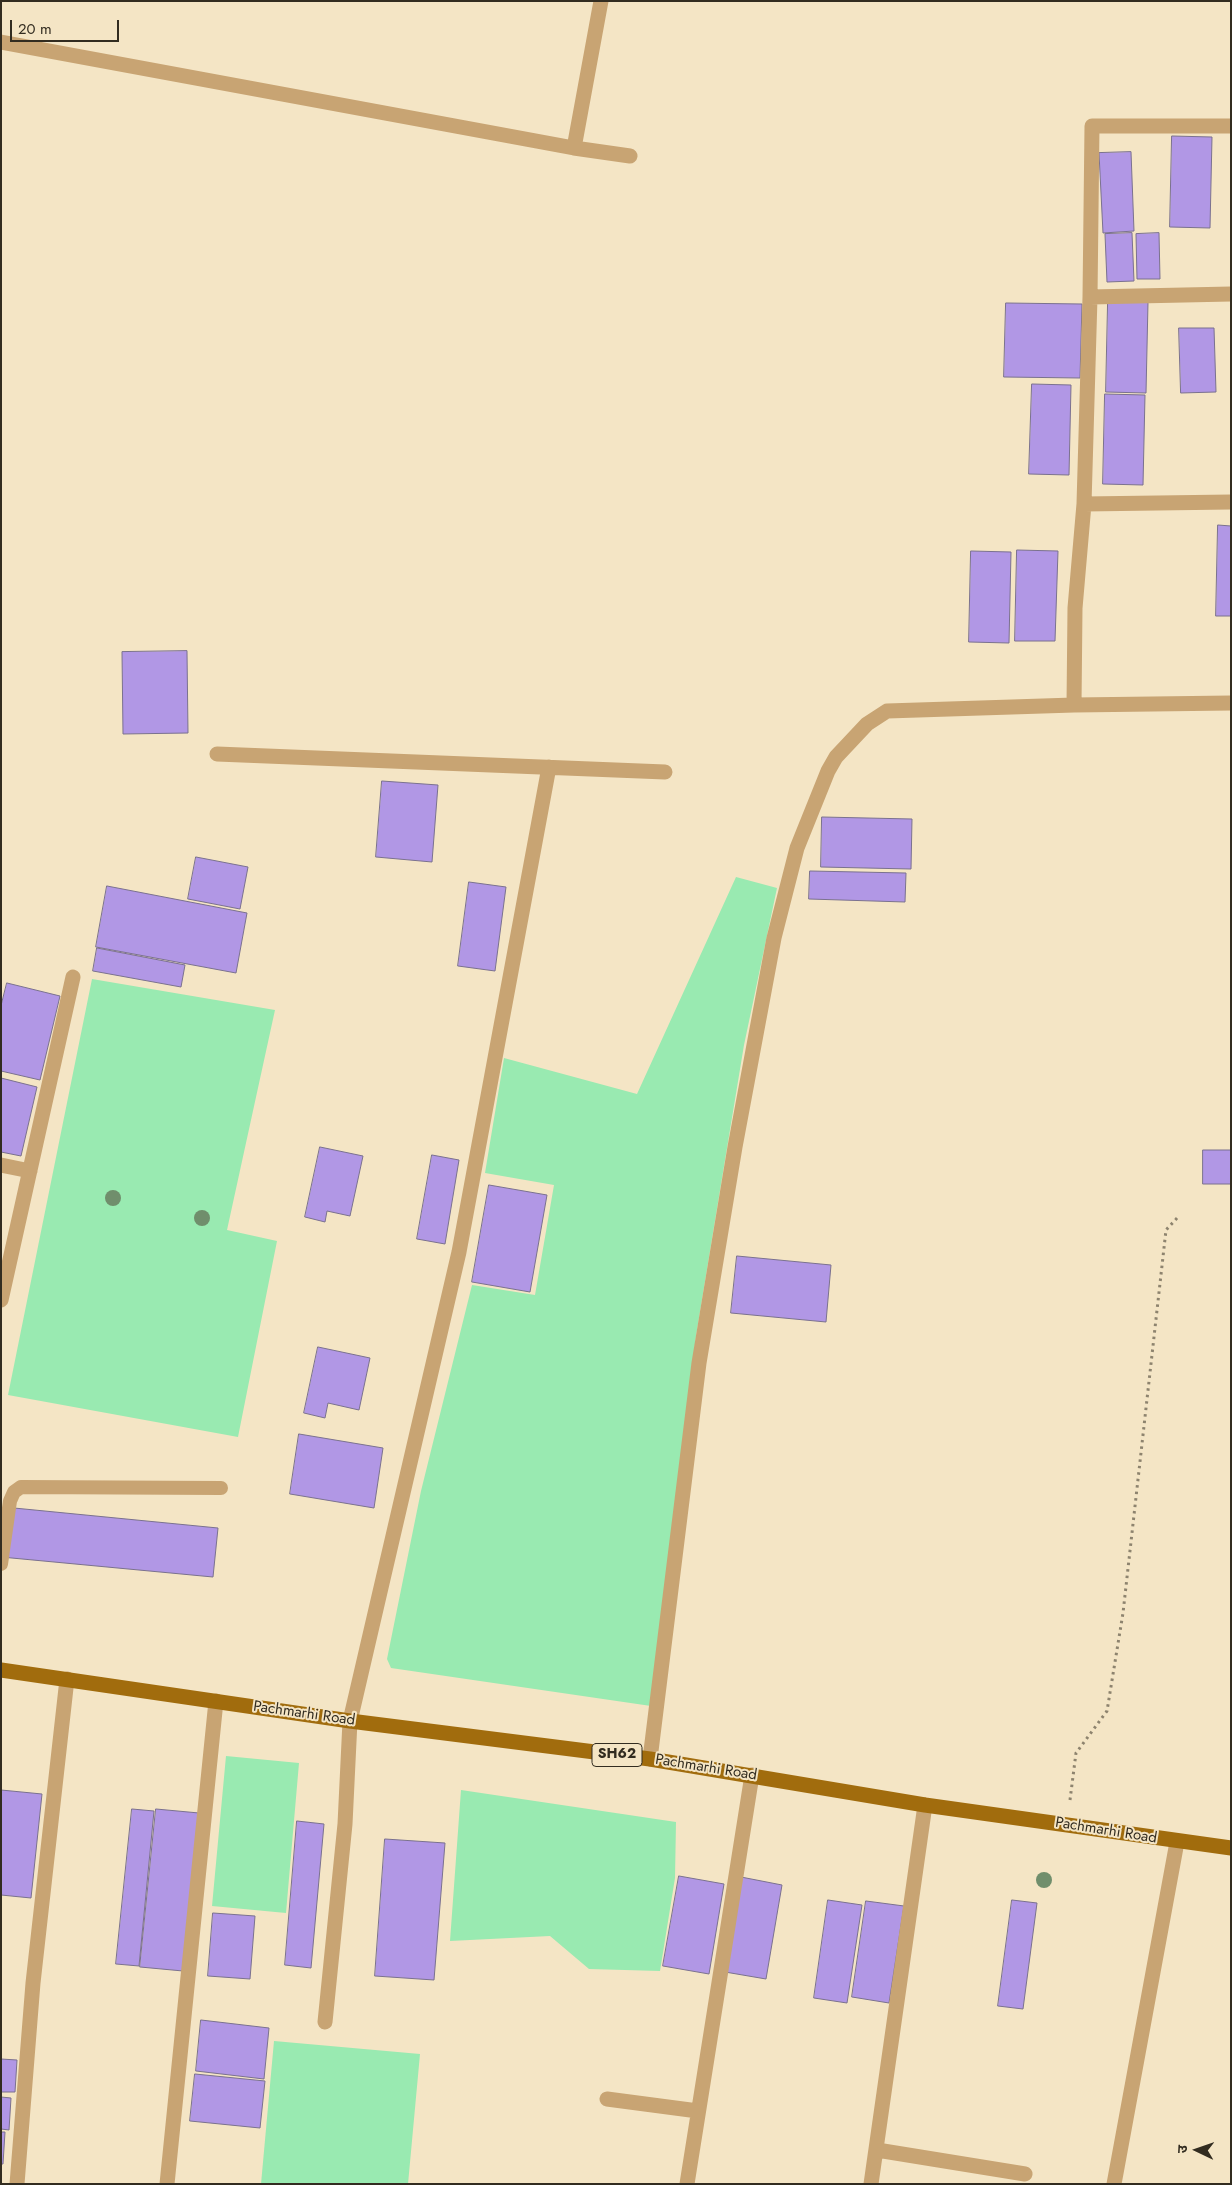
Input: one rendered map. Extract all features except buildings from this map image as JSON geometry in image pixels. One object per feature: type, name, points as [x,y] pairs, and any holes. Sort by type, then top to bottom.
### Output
[{"type":"main road","name":"Pachmarhi Road","points":[[1,1670],[350,1721],[650,1759],[925,1805],[1177,1842],[1231,1848]]},
{"type":"street","points":[[574,148],[602,1]]},
{"type":"street","points":[[1,42],[574,148],[630,156]]},
{"type":"street","points":[[1074,705],[1075,608],[1084,504],[1090,297],[1092,126],[1231,126]]},
{"type":"street","points":[[1090,297],[1231,294]]},
{"type":"street","points":[[1084,504],[1231,502]]},
{"type":"street","points":[[650,1759],[699,1363],[735,1147],[774,938],[796,848],[828,771],[836,757],[867,724],[886,711],[1231,702]]},
{"type":"street","points":[[216,754],[665,772]]},
{"type":"street","points":[[325,2022],[345,1824],[350,1721],[459,1252],[549,767]]},
{"type":"street","points":[[1,1300],[73,977]]},
{"type":"street","points":[[1,1165],[30,1170]]},
{"type":"street","points":[[17,2184],[32,1983],[67,1679]]},
{"type":"street","points":[[167,2184],[216,1701]]},
{"type":"street","points":[[686,2184],[752,1776]]},
{"type":"street","points":[[871,2184],[925,1805]]},
{"type":"street","points":[[1114,2184],[1177,1842]]},
{"type":"street","points":[[607,2099],[698,2111]]},
{"type":"street","points":[[877,2150],[1025,2174]]},
{"type":"lane","points":[[1,1564],[10,1502],[14,1492],[21,1487],[221,1488]]},
{"type":"path","points":[[1066,1825],[1076,1754],[1107,1711],[1123,1613],[1166,1230],[1178,1217]]},
{"type":"green space","points":[[736,877],[777,888],[744,1045],[696,1336],[651,1706],[391,1668],[387,1659],[421,1491],[472,1285],[535,1295],[554,1185],[485,1173],[504,1058],[637,1094]]},
{"type":"green space","points":[[92,979],[275,1010],[227,1230],[277,1241],[238,1437],[8,1395]]},
{"type":"green space","points":[[226,1756],[299,1763],[286,1913],[212,1906]]},
{"type":"green space","points":[[461,1790],[676,1822],[675,1878],[660,1971],[589,1969],[550,1936],[450,1941]]},
{"type":"green space","points":[[274,2041],[420,2054],[408,2184],[261,2184]]}]
